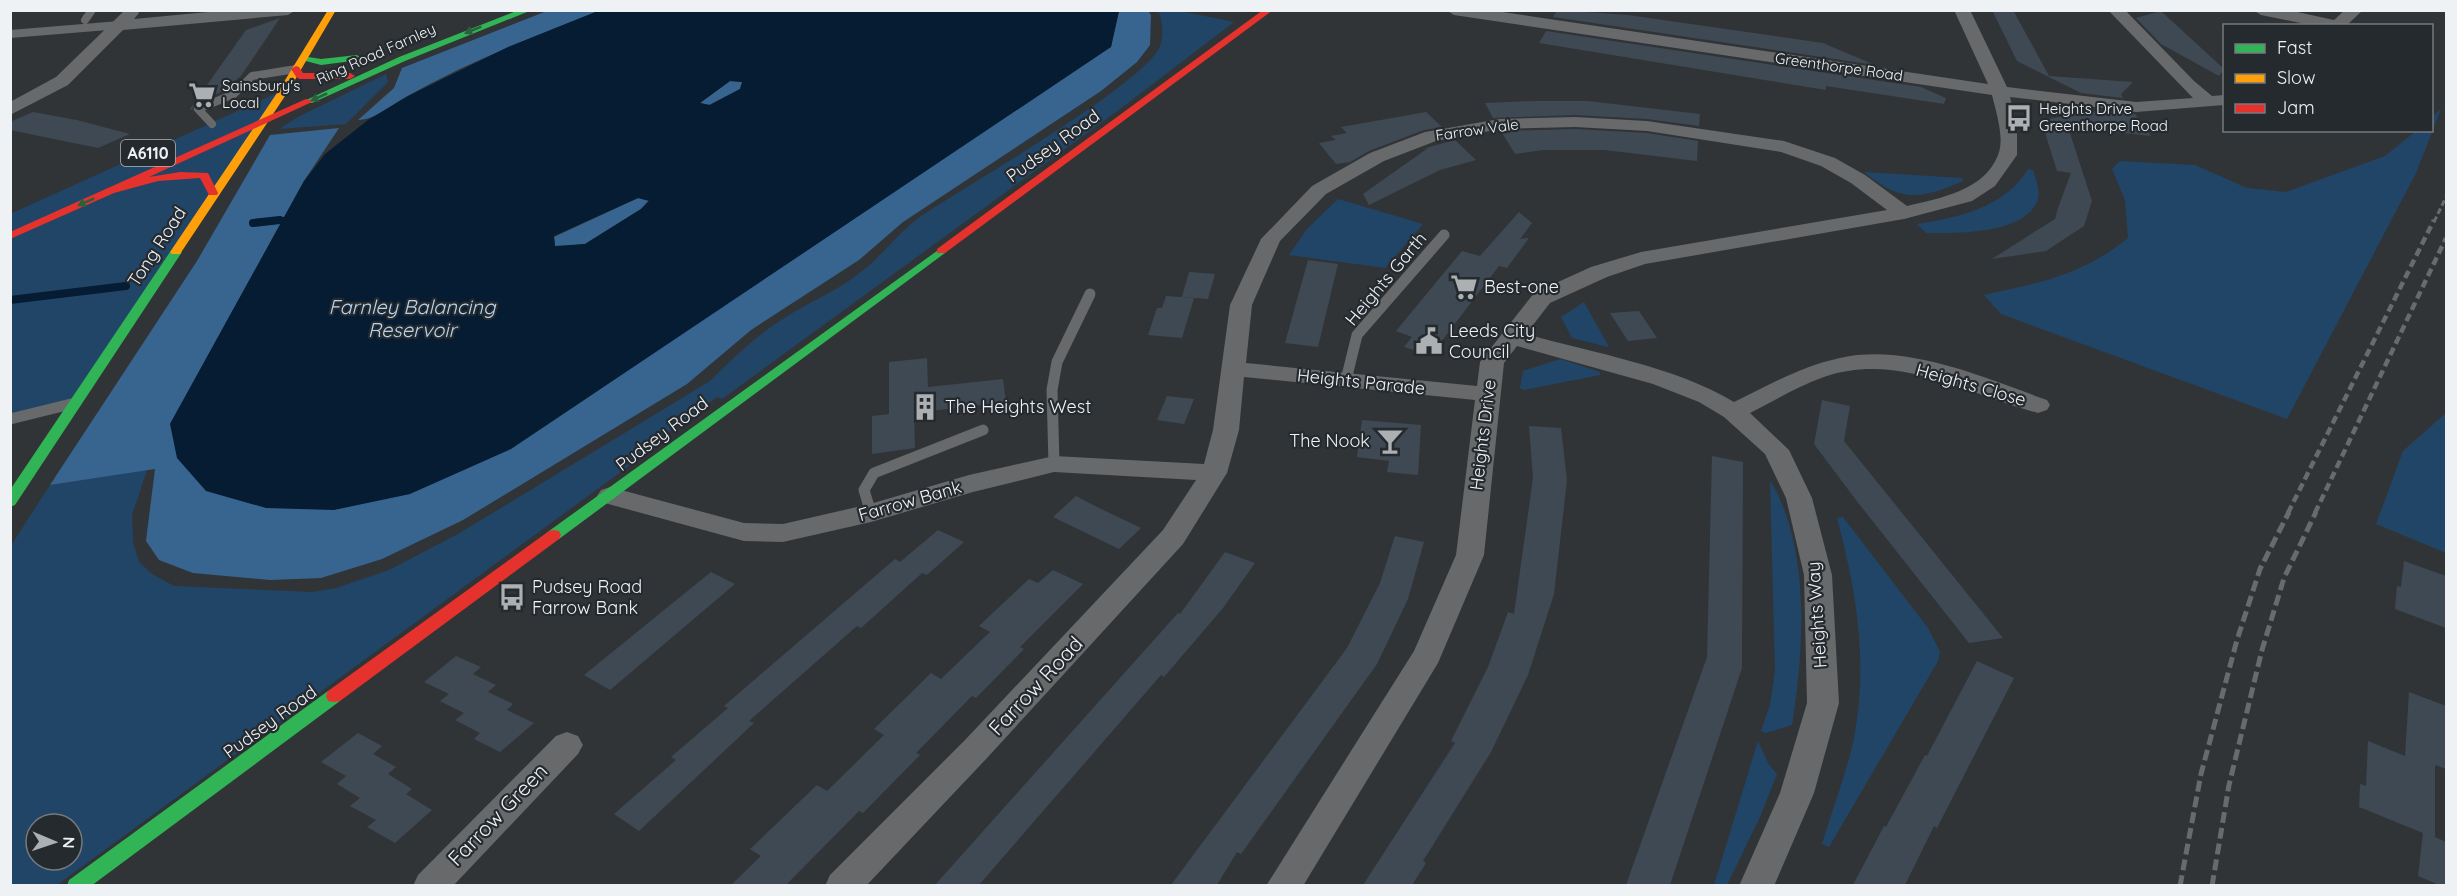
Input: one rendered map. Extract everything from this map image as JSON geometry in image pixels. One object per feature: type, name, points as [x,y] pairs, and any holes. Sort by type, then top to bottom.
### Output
[{"type":"main road","name":"Tong Road","points":[[10,502],[240,152],[284,90],[332,10]]},
{"type":"main road","name":"Ring Road Farnley","points":[[10,236],[372,73],[528,10]]},
{"type":"main road","name":"Pudsey Road","points":[[76,885],[1269,10]]},
{"type":"main road","name":"Ring Road Farnley","points":[[264,99],[362,56],[299,64]]},
{"type":"main road","points":[[299,64],[300,75],[309,78]]},
{"type":"main road","name":"A6110","points":[[309,78],[372,73]]},
{"type":"main road","points":[[215,143],[230,143],[240,152]]},
{"type":"main road","name":"A6110","points":[[10,222],[174,152],[215,143]]},
{"type":"main road","points":[[113,190],[162,177],[189,173],[204,175],[213,193]]},
{"type":"street","points":[[10,110],[62,81],[133,10]]},
{"type":"street","points":[[120,25],[288,10]]},
{"type":"street","name":"Heights Drive","points":[[1283,885],[1427,654],[1470,555],[1492,362],[1542,298],[1599,272],[1641,258],[1904,213],[1965,197],[1988,182],[2008,155],[2008,126],[2000,91],[1962,10]]},
{"type":"street","points":[[2116,10],[2188,85],[2217,101]]},
{"type":"street","points":[[2261,10],[2331,24]]},
{"type":"street","points":[[2337,24],[2355,10]]},
{"type":"street","name":"Greenthorpe Road","points":[[1455,11],[2000,91],[2136,106],[2217,101]]},
{"type":"street","name":"Farrow Vale","points":[[1214,473],[1226,430],[1241,305],[1271,239],[1319,190],[1377,157],[1431,136],[1500,124],[1575,122],[1647,126],[1784,147],[1828,162],[1858,179],[1904,213]]},
{"type":"street","name":"Heights Way","points":[[1512,337],[1661,379],[1708,397],[1733,412],[1776,450],[1799,498],[1818,575],[1823,704],[1797,793],[1756,885]]},
{"type":"street","name":"Heights Close","points":[[1733,412],[1817,371],[1864,363],[1914,367],[2038,405]]},
{"type":"street","name":"Heights Parade","points":[[1235,369],[1487,394]]},
{"type":"street","name":"Farrow Bank","points":[[610,495],[696,521],[744,532],[783,534],[871,513],[969,484],[1054,464],[1129,466],[1214,473]]},
{"type":"street","name":"Farrow Road","points":[[842,885],[976,749],[1127,589],[1173,537],[1214,473]]},
{"type":"street","name":"Farrow Green","points":[[430,885],[567,745]]},
{"type":"lane","points":[[85,20],[92,10]]},
{"type":"lane","points":[[10,34],[120,25]]},
{"type":"lane","points":[[212,124],[198,109],[234,94],[252,76],[299,64]]},
{"type":"lane","name":"Heights Garth","points":[[1346,380],[1357,335],[1444,235]]},
{"type":"lane","points":[[1054,464],[1052,390],[1057,362],[1090,294]]},
{"type":"lane","points":[[10,418],[75,404]]},
{"type":"lane","points":[[871,513],[864,490],[874,473],[983,430]]},
{"type":"shaded area","points":[[547,11],[598,11],[477,61],[429,84],[377,115],[358,120],[394,88],[402,68]]},
{"type":"shaded area","points":[[1119,11],[1148,11],[1151,15],[1150,45],[1137,62],[1101,91],[903,222],[859,260],[751,330],[687,384],[463,520],[382,559],[321,578],[270,580],[193,573],[159,560],[146,541],[155,469],[50,485],[197,261],[270,135],[339,128],[304,181],[170,424],[1111,47]]},
{"type":"shaded area","points":[[1158,11],[1180,11],[1234,22],[1124,106],[722,399],[717,397],[664,435],[667,438],[84,865],[84,812],[24,812],[24,872],[75,872],[57,885],[11,885],[10,547],[50,485],[147,470],[132,515],[133,542],[139,562],[152,574],[174,586],[312,592],[336,588],[389,570],[458,534],[710,381],[765,331],[840,287],[866,268],[924,214],[1052,133],[1123,84],[1148,63],[1160,46],[1162,23]]},
{"type":"shaded area","points":[[386,74],[388,82],[346,124],[279,129],[298,117]]},
{"type":"shaded area","points":[[730,81],[743,82],[740,89],[709,105],[700,103]]},
{"type":"shaded area","points":[[284,90],[75,404],[11,419],[10,214]]},
{"type":"shaded area","points":[[2441,109],[2433,129],[2433,116]]},
{"type":"shaded area","points":[[2415,132],[2432,132],[2416,173],[2287,419],[2001,314],[1984,295],[2060,276],[2094,261],[2128,238],[2125,200],[2112,169],[2120,161],[2195,165],[2247,188],[2286,192],[2385,156]]},
{"type":"shaded area","points":[[2028,169],[2033,170],[2038,186],[2038,198],[2029,213],[2017,221],[1987,230],[1953,233],[1926,233],[1917,224],[1964,214],[1994,202],[2019,182]]},
{"type":"shaded area","points":[[1865,172],[1962,178],[1963,181],[1931,193],[1910,195],[1889,189]]},
{"type":"shaded area","points":[[638,198],[649,200],[641,209],[585,244],[555,247],[554,237]]},
{"type":"shaded area","points":[[1338,199],[1423,224],[1385,268],[1289,255],[1307,229]]},
{"type":"shaded area","points":[[1584,302],[1609,347],[1572,338],[1561,317]]},
{"type":"shaded area","points":[[1560,359],[1600,372],[1600,375],[1524,390],[1520,388],[1523,371]]},
{"type":"shaded area","points":[[2446,413],[2446,553],[2376,524],[2403,451]]},
{"type":"shaded area","points":[[1770,480],[1783,507],[1792,536],[1801,600],[1801,632],[1792,725],[1766,733],[1761,731],[1770,705],[1775,671]]},
{"type":"shaded area","points":[[1843,517],[1928,628],[1940,652],[1938,661],[1829,847],[1822,844],[1853,743],[1860,686],[1855,602],[1837,518]]},
{"type":"shaded area","points":[[1758,741],[1769,765],[1777,774],[1759,819],[1727,885],[1714,885]]},
{"type":"water","name":"Farnley Balancing Reservoir","points":[[598,11],[1119,11],[1111,47],[511,449],[410,494],[334,510],[266,508],[206,491],[177,458],[170,424],[304,181],[325,154],[368,120],[408,96],[508,47]],"holes":[[[730,81],[742,82],[740,89],[710,105],[700,103]],[[638,198],[649,201],[641,209],[585,244],[555,246],[554,236]]]},
{"type":"building","points":[[1557,10],[1628,15],[1823,43],[1875,65],[1553,17]]},
{"type":"building","points":[[1992,10],[2013,10],[2049,76],[2133,82],[2121,94],[2123,98],[2081,93],[2017,61]]},
{"type":"building","points":[[2161,11],[2223,70],[2219,76],[2161,44],[2136,18]]},
{"type":"building","points":[[280,18],[241,76],[219,93],[195,103],[192,110],[190,109],[246,30]]},
{"type":"building","points":[[1546,31],[1921,87],[1946,98],[1944,104],[1826,86],[1826,90],[1539,43]]},
{"type":"building","points":[[1588,101],[1700,114],[1699,126],[1647,119],[1575,115],[1493,118],[1485,103]]},
{"type":"building","points":[[2104,110],[2135,114],[2151,136],[2068,127],[2092,201],[2084,226],[2046,251],[1992,259],[2055,219],[2071,173],[2057,171],[2041,120]]},
{"type":"building","points":[[33,112],[77,120],[130,134],[98,148],[10,130],[10,122]]},
{"type":"building","points":[[1426,112],[1442,127],[1424,130],[1369,151],[1350,162],[1336,164],[1319,143],[1336,140],[1331,136],[1347,133],[1341,127]]},
{"type":"building","points":[[1575,129],[1647,133],[1698,141],[1697,161],[1604,150],[1543,150],[1515,154],[1501,131]]},
{"type":"building","points":[[1455,140],[1476,160],[1440,170],[1369,205],[1363,194],[1428,148],[1422,149]]},
{"type":"building","points":[[1519,212],[1532,223],[1520,239],[1529,238],[1507,268],[1499,266],[1431,355],[1404,347],[1412,337],[1396,331],[1462,251],[1480,256]]},
{"type":"building","points":[[1308,260],[1338,264],[1318,347],[1285,343]]},
{"type":"building","points":[[1189,272],[1215,274],[1208,299],[1182,297]]},
{"type":"building","points":[[1166,296],[1194,298],[1182,338],[1148,335],[1157,308],[1162,308]]},
{"type":"building","points":[[1639,311],[1657,338],[1628,341],[1610,313]]},
{"type":"building","name":"The Heights West","points":[[927,358],[928,387],[1003,379],[1006,402],[914,413],[915,448],[872,454],[872,416],[889,414],[889,362]]},
{"type":"building","points":[[1167,396],[1194,399],[1184,424],[1157,420]]},
{"type":"building","points":[[1822,400],[1850,406],[1844,441],[2003,638],[1969,643],[1856,500],[1814,444]]},
{"type":"building","name":"The Nook","points":[[1362,420],[1421,425],[1418,475],[1387,472],[1389,461],[1357,457]]},
{"type":"building","points":[[1529,426],[1561,428],[1567,480],[1554,594],[1528,675],[1491,752],[1423,861],[1426,863],[1412,885],[1363,885],[1455,743],[1451,741],[1488,667],[1508,612],[1514,614],[1533,478]]},
{"type":"building","points":[[1712,456],[1743,462],[1742,668],[1670,885],[1626,885],[1707,657]]},
{"type":"building","points":[[1076,496],[1141,528],[1119,549],[1053,517]]},
{"type":"building","points":[[938,530],[964,542],[927,575],[922,573],[861,628],[857,626],[749,721],[754,723],[639,831],[614,814],[676,760],[671,757],[728,708],[724,706],[895,559],[900,562]]},
{"type":"building","points":[[1395,536],[1424,542],[1408,599],[1377,664],[1241,854],[1237,852],[1217,885],[1171,885],[1347,648],[1380,583]]},
{"type":"building","points":[[1225,552],[1255,563],[1223,608],[1164,677],[1161,675],[979,885],[935,885],[1178,613],[1180,614]]},
{"type":"building","points":[[2404,561],[2446,576],[2446,628],[2395,609],[2397,586],[2401,587]]},
{"type":"building","points":[[1053,570],[1083,584],[1020,647],[1024,649],[976,698],[972,696],[916,753],[920,755],[863,813],[859,811],[786,885],[731,885],[761,856],[750,849],[817,785],[827,791],[884,735],[874,729],[931,673],[941,679],[990,632],[979,626],[1029,579],[1038,583]]},
{"type":"building","points":[[711,572],[735,584],[610,690],[584,675]]},
{"type":"building","points":[[456,656],[481,667],[473,674],[496,685],[488,692],[513,704],[507,710],[534,723],[500,752],[474,739],[480,733],[455,720],[464,713],[440,701],[449,694],[424,682]]},
{"type":"building","points":[[1977,661],[2014,678],[1937,828],[1934,826],[1905,885],[1853,885],[1884,826],[1886,827],[1925,755],[1927,756]]},
{"type":"building","points":[[2409,692],[2446,706],[2446,769],[2435,765],[2435,837],[2446,842],[2446,885],[2439,885],[2418,876],[2423,833],[2359,807],[2360,784],[2366,786],[2368,741],[2405,756]]},
{"type":"building","points":[[358,733],[382,746],[373,754],[396,767],[388,774],[412,789],[406,794],[432,810],[395,843],[367,827],[376,820],[350,806],[360,798],[337,784],[346,776],[321,762]]},
{"type":"waterway","points":[[253,223],[280,220]]},
{"type":"waterway","points":[[265,222],[283,220]]},
{"type":"waterway","points":[[10,300],[126,286]]},
{"type":"railway","points":[[2434,222],[2446,197]]},
{"type":"railway","points":[[2288,513],[2434,220]]},
{"type":"railway","points":[[2315,513],[2446,238]]},
{"type":"railway","points":[[2180,886],[2201,774],[2237,640],[2260,569],[2289,512]]},
{"type":"railway","points":[[2212,886],[2229,785],[2262,650],[2284,578],[2316,512]]},
{"type":"traffic: fast","points":[[309,101],[402,59],[528,10]]},
{"type":"traffic: fast","points":[[302,59],[321,62],[357,58]]},
{"type":"traffic: fast","points":[[554,535],[941,251]]},
{"type":"traffic: fast","points":[[10,502],[176,252]]},
{"type":"traffic: fast","points":[[76,886],[334,696]]},
{"type":"traffic: slow","points":[[176,252],[284,90],[332,10]]},
{"type":"traffic: jam","points":[[941,251],[1269,10]]},
{"type":"traffic: jam","points":[[296,69],[300,76],[350,76]]},
{"type":"traffic: jam","points":[[10,236],[309,101]]},
{"type":"traffic: jam","points":[[113,190],[169,176],[204,175],[213,193]]},
{"type":"traffic: jam","points":[[334,696],[554,535]]},
{"type":"place","name":"Sainsbury's Local","points":[[202,95]]},
{"type":"place","name":"Heights Drive Greenthorpe Road","points":[[2019,118]]},
{"type":"place","name":"Best-one","points":[[1464,287]]},
{"type":"place","name":"Leeds City Council","points":[[1429,341]]},
{"type":"place","name":"The Heights West","points":[[925,407]]},
{"type":"place","name":"The Nook","points":[[1390,441]]},
{"type":"place","name":"Pudsey Road Farrow Bank","points":[[512,597]]}]
